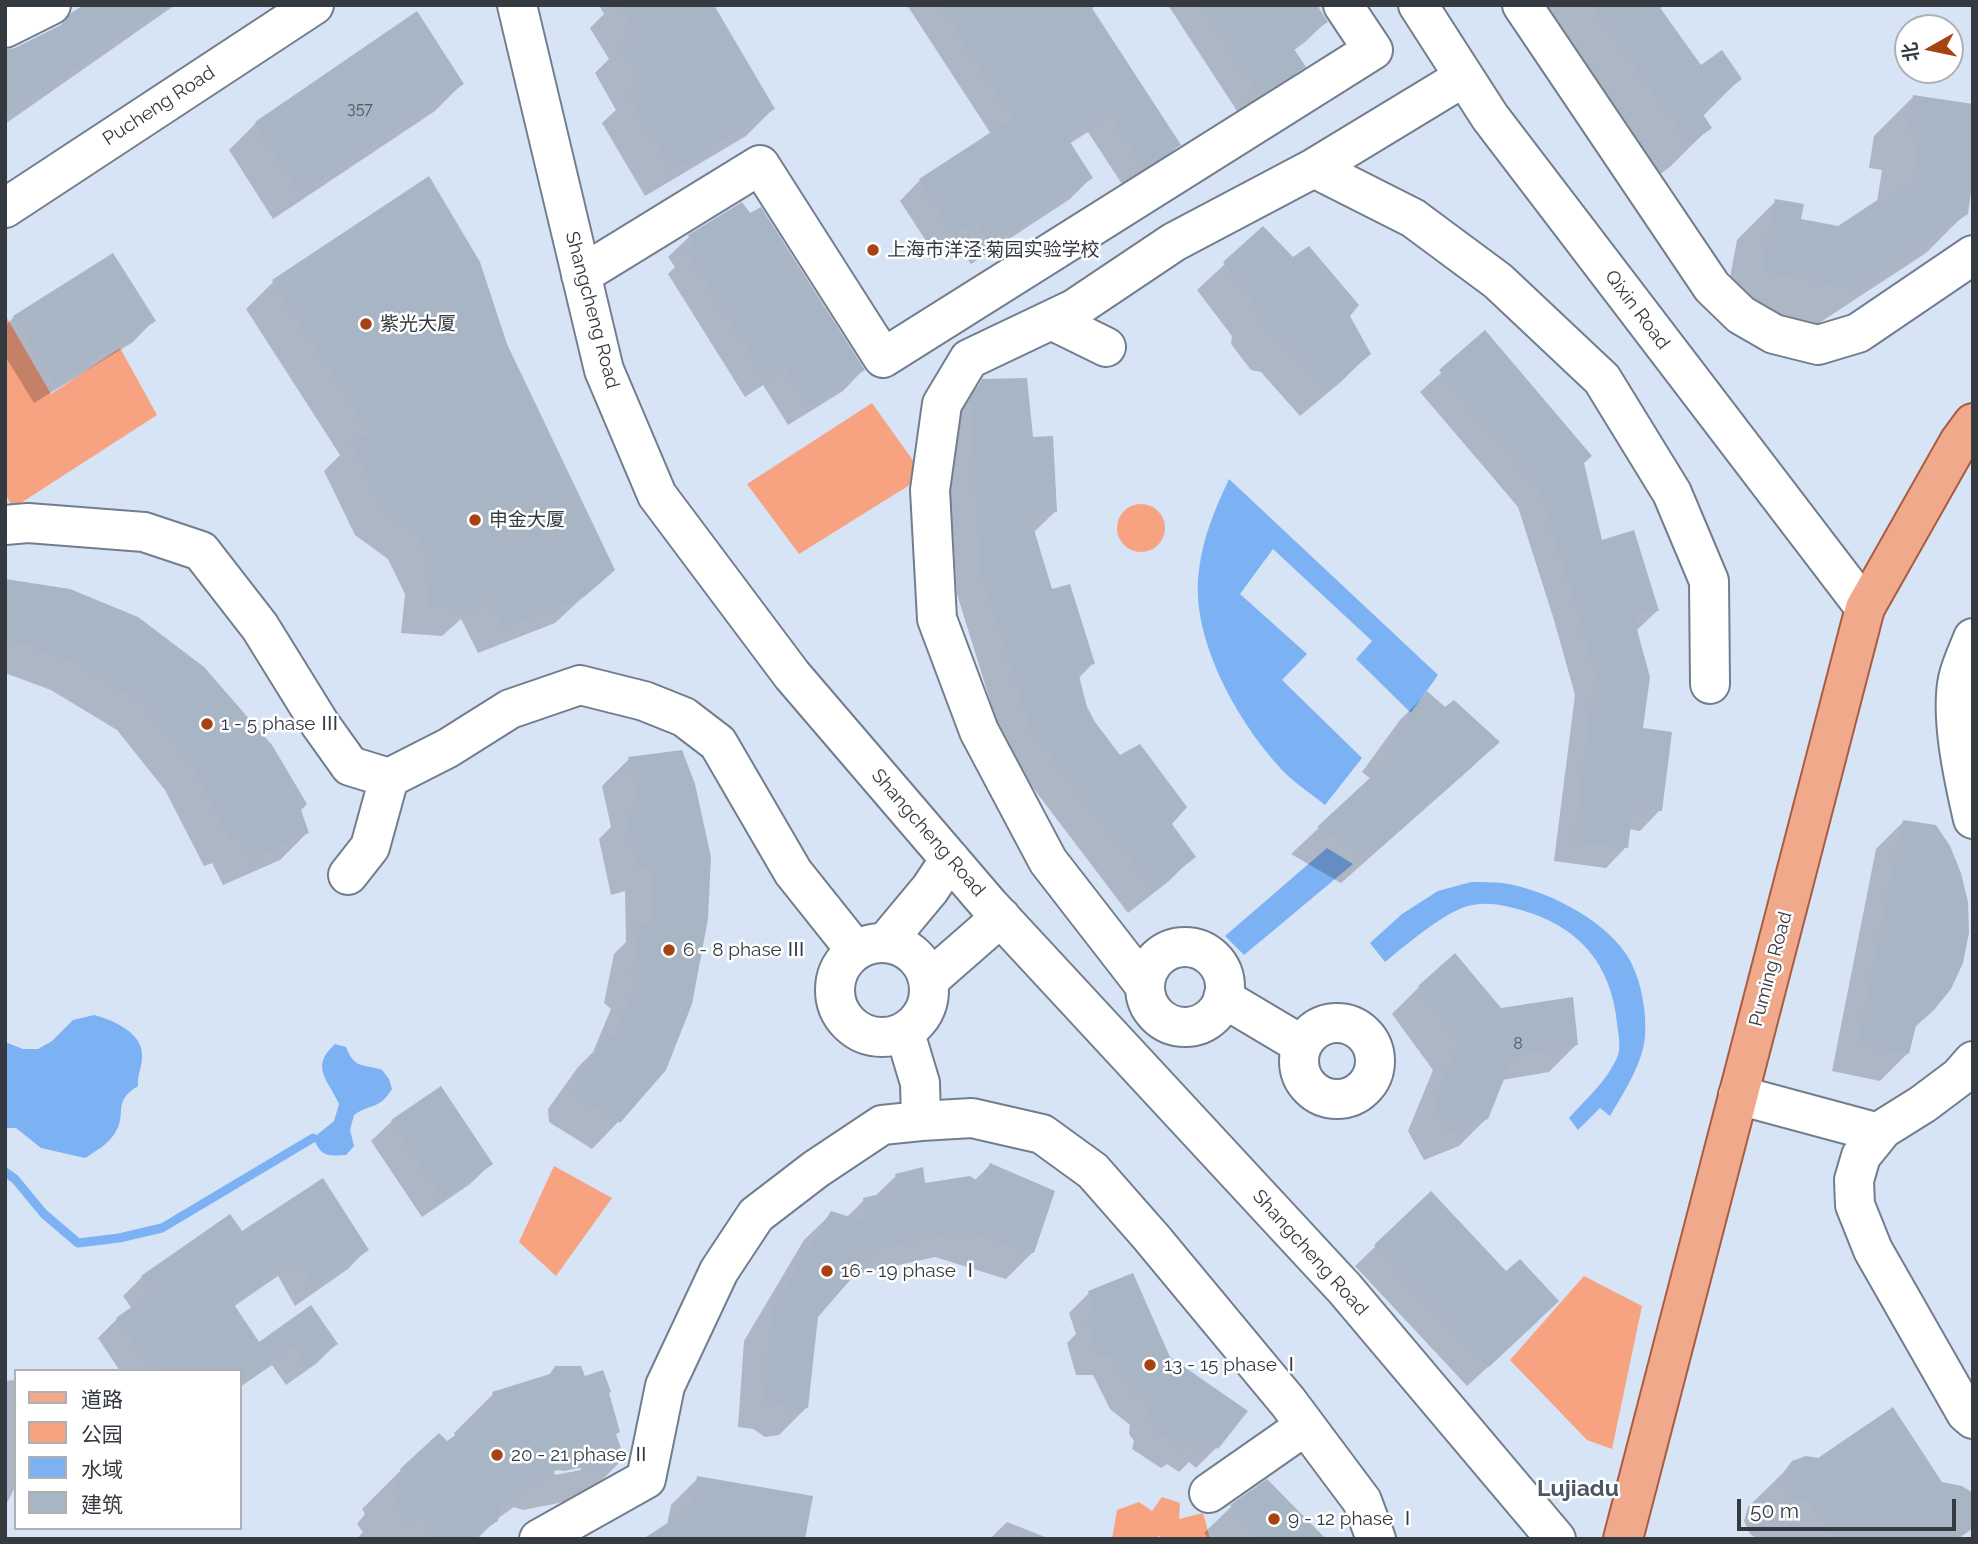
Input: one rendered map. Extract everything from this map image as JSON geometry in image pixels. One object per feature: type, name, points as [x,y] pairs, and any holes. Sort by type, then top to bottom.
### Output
[{"type":"main road","name":"Puming Road","points":[[1623,1539],[1865,608],[1973,422]]},
{"type":"street","points":[[5,28],[51,5]]},
{"type":"street","name":"Pucheng Road","points":[[5,208],[314,5]]},
{"type":"street","name":"Shangcheng Road","points":[[517,5],[604,370],[657,495],[792,675],[950,859],[1345,1289],[1556,1539]]},
{"type":"street","points":[[581,275],[760,165],[883,358],[1373,50],[1343,5]]},
{"type":"street","name":"Qixin Road","points":[[1418,5],[1498,128],[1865,608]]},
{"type":"street","points":[[1522,5],[1712,287],[1741,315],[1774,334],[1818,345],[1858,333],[1973,256]]},
{"type":"street","points":[[1133,1060],[1153,1003],[1147,973],[1154,961],[1164,952],[1177,947],[1191,947],[1214,960],[1222,972],[1225,985],[1217,1011],[1196,1026],[1184,1027],[1153,1003],[1048,861],[979,731],[937,619],[930,490],[942,404],[969,359],[1074,309],[1174,242],[1314,168],[1464,77]]},
{"type":"street","points":[[1314,168],[1413,218],[1498,281],[1602,379],[1672,493],[1710,581],[1710,684]]},
{"type":"street","points":[[1051,320],[1106,346]]},
{"type":"street","points":[[5,525],[29,523],[144,532],[201,551],[260,627],[320,724],[350,766],[389,778],[448,748],[510,709],[580,685],[644,701],[684,717],[718,743],[793,872],[870,947],[900,946],[913,954],[923,966],[929,980],[929,996],[917,1023],[905,1033],[889,1038],[873,1038],[858,1032],[837,1008],[834,992],[837,976],[844,962],[870,947],[930,889],[950,859]]},
{"type":"street","points":[[1973,638],[1958,679],[1956,706],[1964,778],[1973,819]]},
{"type":"street","points":[[348,875],[370,847],[389,778]]},
{"type":"street","points":[[929,980],[1001,917]]},
{"type":"street","points":[[1223,998],[1302,1045]]},
{"type":"street","points":[[905,1033],[920,1083],[921,1121]]},
{"type":"street","points":[[1973,1061],[1959,1077],[1879,1133],[1861,1156],[1854,1180],[1855,1205],[1873,1250],[1966,1413],[1973,1419]]},
{"type":"street","points":[[1738,1094],[1879,1133]]},
{"type":"street","points":[[539,1539],[646,1479],[665,1386],[719,1271],[755,1215],[816,1169],[882,1125],[972,1118],[1042,1134],[1093,1171],[1151,1237],[1305,1426],[1362,1501],[1377,1539]]},
{"type":"street","points":[[1209,1493],[1305,1426]]},
{"type":"green space","points":[[7,318],[51,394],[120,348],[157,415],[13,508],[5,493]]},
{"type":"green space","points":[[872,403],[924,476],[799,554],[747,484]]},
{"type":"green space","points":[[1141,504],[1158,511],[1165,528],[1158,545],[1141,552],[1124,545],[1117,528],[1124,511]]},
{"type":"green space","points":[[554,1166],[612,1198],[556,1276],[519,1242]]},
{"type":"green space","points":[[1584,1276],[1642,1306],[1612,1449],[1587,1440],[1510,1360]]},
{"type":"green space","points":[[1162,1497],[1180,1503],[1179,1519],[1203,1513],[1210,1539],[1165,1539],[1159,1536],[1154,1539],[1112,1539],[1117,1510],[1139,1502],[1152,1511]]},
{"type":"water","points":[[1229,479],[1438,675],[1411,713],[1356,659],[1372,641],[1273,549],[1240,594],[1307,654],[1282,680],[1362,758],[1325,805],[1287,775],[1269,755],[1236,707],[1210,653],[1198,597],[1199,570],[1210,523]]},
{"type":"water","points":[[1327,848],[1353,864],[1244,955],[1225,936]]},
{"type":"water","points":[[1471,882],[1503,883],[1554,899],[1603,929],[1626,954],[1636,973],[1642,994],[1645,1037],[1636,1068],[1610,1116],[1600,1108],[1578,1130],[1569,1118],[1609,1072],[1619,1047],[1613,1002],[1607,982],[1599,965],[1575,937],[1541,917],[1495,904],[1482,904],[1468,906],[1447,915],[1385,962],[1370,943],[1402,914],[1438,891]]},
{"type":"water","points":[[94,1015],[110,1020],[133,1034],[141,1049],[138,1086],[122,1103],[119,1126],[112,1137],[85,1158],[41,1148],[16,1128],[5,1128],[5,1042],[23,1049],[38,1049],[52,1041],[73,1020]]},
{"type":"water","points":[[335,1044],[346,1047],[356,1063],[382,1070],[392,1089],[379,1103],[354,1115],[350,1130],[354,1146],[346,1155],[325,1154],[313,1138],[334,1121],[339,1104],[322,1066],[323,1059]]},
{"type":"building","points":[[84,5],[166,5],[5,117],[5,50],[15,48],[61,25],[71,13]]},
{"type":"building","points":[[620,5],[714,5],[775,109],[673,170],[628,95],[644,85],[621,45],[637,35]]},
{"type":"building","points":[[940,5],[1090,5],[1181,145],[1145,168],[1109,113],[1068,139],[1093,178],[992,245],[976,221],[955,234],[919,179],[1013,118]]},
{"type":"building","points":[[1201,5],[1317,5],[1328,22],[1292,46],[1306,67],[1260,95]]},
{"type":"building","points":[[1591,5],[1658,5],[1701,65],[1722,50],[1742,79],[1700,110],[1712,128],[1690,144]]},
{"type":"building","points":[[417,11],[464,84],[300,194],[255,122]]},
{"type":"building","points":[[1913,95],[1973,104],[1973,178],[1968,214],[1853,289],[1762,271],[1775,199],[1804,204],[1801,219],[1838,226],[1879,199],[1883,204],[1912,185],[1920,131],[1908,130]]},
{"type":"building","points":[[429,176],[480,262],[507,344],[615,570],[584,597],[505,627],[489,594],[471,610],[428,606],[431,566],[415,532],[382,508],[350,442],[370,432],[272,280]]},
{"type":"building","points":[[742,202],[750,213],[761,207],[865,370],[809,406],[784,366],[766,378],[687,252],[695,247],[688,235]]},
{"type":"building","points":[[1263,226],[1293,257],[1309,246],[1359,305],[1350,316],[1371,354],[1328,390],[1288,345],[1278,343],[1257,317],[1258,308],[1223,262]]},
{"type":"building","points":[[113,253],[156,321],[55,384],[13,316]]},
{"type":"building","points":[[1485,330],[1592,456],[1584,463],[1602,540],[1634,530],[1659,611],[1633,615],[1650,677],[1643,728],[1672,732],[1662,811],[1633,808],[1628,848],[1574,841],[1595,674],[1538,486],[1439,370]]},
{"type":"building","points":[[1027,378],[1033,437],[1053,436],[1057,512],[1029,513],[1052,589],[1070,584],[1095,664],[1077,668],[1087,707],[1120,755],[1140,744],[1187,807],[1172,824],[1196,857],[1154,889],[1030,727],[980,569],[971,398],[982,379]]},
{"type":"building","name":"1 - 5 phase Ⅲ","points":[[5,579],[70,589],[138,617],[204,667],[272,745],[307,804],[301,810],[309,833],[251,859],[239,837],[231,840],[192,763],[144,704],[79,663],[5,640]]},
{"type":"building","points":[[1427,691],[1445,707],[1454,700],[1500,742],[1369,857],[1317,827],[1398,752],[1388,744]]},
{"type":"building","name":"6 - 8 phase Ⅲ","points":[[682,750],[695,784],[711,857],[708,919],[692,1004],[666,1070],[620,1123],[576,1095],[575,1081],[605,1038],[616,1033],[637,981],[631,976],[640,925],[653,923],[652,866],[637,869],[625,811],[639,804],[628,757]]},
{"type":"building","points":[[1903,820],[1936,825],[1950,846],[1961,873],[1968,902],[1969,933],[1963,963],[1951,989],[1916,1026],[1909,1054],[1858,1045]]},
{"type":"building","points":[[1455,953],[1501,1008],[1573,997],[1578,1045],[1513,1057],[1488,1119],[1451,1134],[1434,1103],[1459,1042],[1418,986]]},
{"type":"building","points":[[441,1086],[493,1164],[443,1198],[391,1120]]},
{"type":"building","name":"16 - 19 phase Ⅰ","points":[[990,1163],[1055,1191],[1034,1253],[963,1231],[877,1249],[818,1317],[808,1408],[793,1410],[780,1403],[765,1400],[771,1312],[831,1211],[866,1222],[863,1198],[898,1190],[895,1174],[923,1167],[925,1183],[970,1176],[981,1183]]},
{"type":"building","points":[[323,1178],[369,1250],[315,1288],[298,1258],[233,1303],[259,1342],[311,1305],[338,1344],[306,1366],[293,1346],[242,1382],[242,1369],[161,1369],[153,1357],[147,1362],[116,1318],[153,1292],[141,1276],[230,1214],[242,1231]]},
{"type":"building","points":[[1431,1191],[1506,1271],[1520,1259],[1559,1301],[1489,1367],[1374,1245]]},
{"type":"building","name":"13 - 15 phase Ⅰ","points":[[1133,1273],[1170,1357],[1248,1411],[1218,1449],[1209,1441],[1201,1453],[1188,1444],[1182,1449],[1152,1428],[1154,1420],[1149,1413],[1150,1405],[1131,1389],[1113,1356],[1097,1355],[1087,1321],[1096,1317],[1088,1291]]},
{"type":"building","name":"20 - 21 phase Ⅱ","points":[[555,1366],[581,1366],[585,1376],[603,1370],[620,1432],[616,1434],[625,1460],[563,1471],[555,1469],[500,1505],[498,1521],[469,1539],[436,1539],[420,1513],[407,1522],[393,1501],[401,1492],[395,1483],[403,1474],[400,1469],[439,1433],[447,1441],[498,1405],[492,1392],[550,1374]]},
{"type":"building","points":[[1893,1407],[1942,1482],[1962,1486],[1973,1493],[1973,1528],[1965,1534],[1945,1539],[1834,1539],[1809,1502],[1795,1500],[1784,1488],[1783,1473],[1792,1461],[1806,1456],[1818,1458]]},
{"type":"building","points":[[697,1476],[813,1496],[805,1539],[643,1539],[692,1507]]},
{"type":"building","name":"9 - 12 phase Ⅰ","points":[[1267,1479],[1326,1539],[1260,1539],[1230,1505]]},
{"type":"waterway","points":[[5,1172],[15,1179],[44,1214],[78,1243],[119,1238],[162,1228],[313,1138]]},
{"type":"place","name":"上海市洋泾·菊园实验学校","points":[[873,250]]},
{"type":"place","name":"紫光大厦","points":[[366,324]]},
{"type":"place","name":"申金大厦","points":[[475,520]]},
{"type":"place","name":"1 - 5 phase Ⅲ","points":[[207,724]]},
{"type":"place","name":"6 - 8 phase Ⅲ","points":[[669,950]]},
{"type":"place","name":"16 - 19 phase Ⅰ","points":[[827,1271]]},
{"type":"place","name":"13 - 15 phase Ⅰ","points":[[1150,1365]]},
{"type":"place","name":"20 - 21 phase Ⅱ","points":[[497,1455]]},
{"type":"place","name":"9 - 12 phase Ⅰ","points":[[1274,1519]]},
{"type":"district","name":"Lujiadu","points":[[1578,1489]]}]
